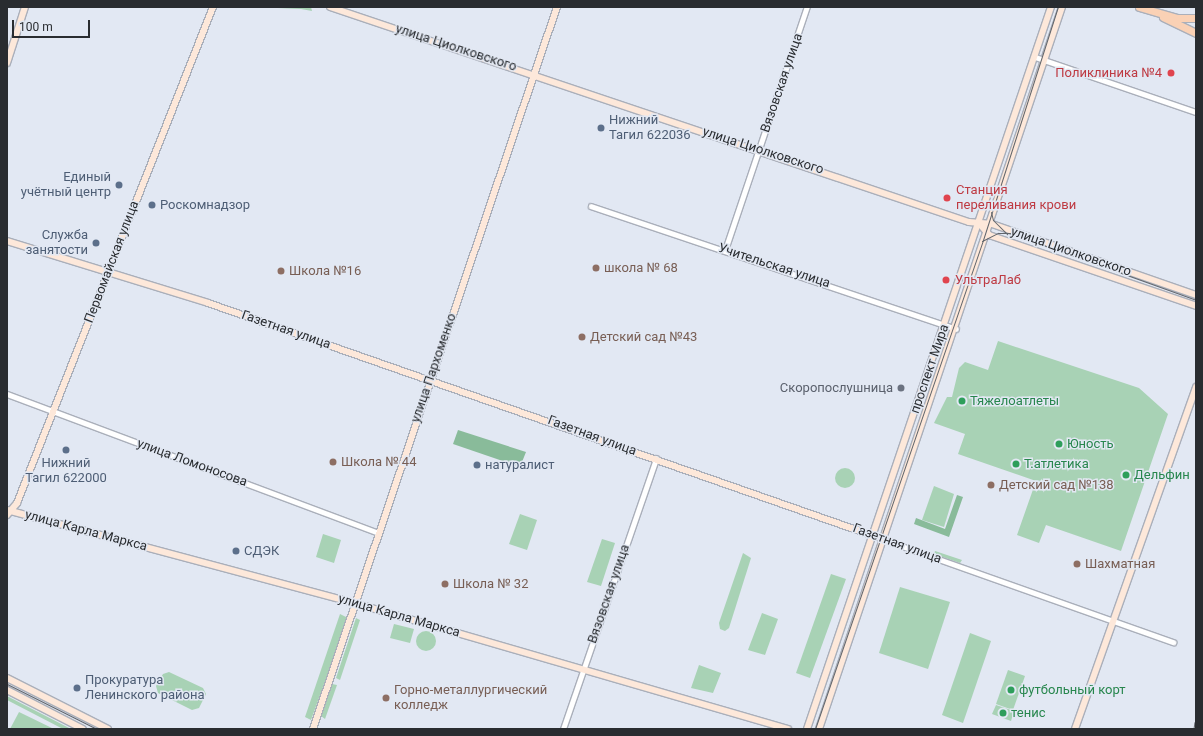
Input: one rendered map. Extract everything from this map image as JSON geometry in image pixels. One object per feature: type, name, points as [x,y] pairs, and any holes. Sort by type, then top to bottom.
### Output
[{"type":"main road","points":[[7,63],[25,7]]},
{"type":"main road","name":"Первомайская улица","points":[[8,512],[54,409],[213,7]]},
{"type":"main road","name":"улица Циолковского","points":[[330,7],[534,73],[934,209],[979,223],[992,224],[1196,295]]},
{"type":"main road","name":"улица Пархоменко","points":[[313,729],[377,532],[557,7]]},
{"type":"main road","name":"проспект Мира","points":[[807,729],[945,325],[1051,7]]},
{"type":"main road","name":"проспект Мира","points":[[819,729],[992,224],[1062,7]]},
{"type":"main road","points":[[1139,7],[1196,33]]},
{"type":"main road","points":[[1152,12],[1196,18]]},
{"type":"main road","points":[[979,223],[988,235]]},
{"type":"main road","name":"улица Циолковского","points":[[988,235],[1196,306]]},
{"type":"main road","name":"Газетная улица","points":[[7,241],[109,270],[656,459],[884,540]]},
{"type":"main road","points":[[1075,729],[1112,619],[1196,387]]},
{"type":"main road","name":"улица Карла Маркса","points":[[8,512],[354,603],[788,729]]},
{"type":"main road","points":[[7,678],[108,729]]},
{"type":"main road","points":[[7,690],[83,729]]},
{"type":"street","name":"Вязовская улица","points":[[725,250],[808,7]]},
{"type":"street","points":[[1035,57],[1196,112]]},
{"type":"street","name":"Учительская улица","points":[[591,206],[956,329]]},
{"type":"street","name":"улица Ломоносова","points":[[7,394],[54,409],[377,532]]},
{"type":"street","name":"Вязовская улица","points":[[563,729],[656,459]]},
{"type":"street","name":"Газетная улица","points":[[884,540],[1112,619],[1173,642]]},
{"type":"green space","points":[[251,7],[311,7],[312,11],[301,9]]},
{"type":"green space","name":"Юность","points":[[998,341],[1139,388],[1168,414],[1121,551],[1046,525],[1039,543],[1017,535],[1036,481],[958,454],[965,434],[934,423],[947,397],[952,397],[959,368],[965,362],[988,370]]},
{"type":"green space","points":[[458,430],[526,452],[520,467],[453,444]]},
{"type":"green space","points":[[845,468],[852,471],[855,478],[852,485],[845,488],[838,485],[835,478],[838,471]]},
{"type":"green space","points":[[934,486],[954,494],[944,527],[922,520]]},
{"type":"green space","points":[[957,495],[963,497],[949,537],[914,524],[916,518],[945,529]]},
{"type":"green space","points":[[520,514],[537,520],[527,550],[509,544]]},
{"type":"green space","points":[[323,534],[341,540],[334,563],[316,557]]},
{"type":"green space","points":[[602,539],[615,543],[601,586],[587,582]]},
{"type":"green space","points":[[935,551],[962,560],[960,563],[934,554]]},
{"type":"green space","points":[[743,553],[751,558],[729,628],[725,631],[720,629],[719,623]]},
{"type":"green space","points":[[831,574],[846,579],[810,678],[796,673]]},
{"type":"green space","points":[[900,587],[950,602],[928,669],[879,653]]},
{"type":"green space","points":[[762,613],[778,619],[765,655],[748,650]]},
{"type":"green space","points":[[340,614],[348,618],[311,720],[305,717]]},
{"type":"green space","points":[[356,618],[360,620],[340,680],[336,678]]},
{"type":"green space","points":[[394,624],[414,629],[410,643],[390,638]]},
{"type":"green space","points":[[426,631],[433,634],[436,641],[433,648],[426,651],[419,648],[416,641],[419,634]]},
{"type":"green space","points":[[970,633],[991,641],[963,723],[942,715]]},
{"type":"green space","points":[[699,665],[721,673],[713,693],[691,688]]},
{"type":"green space","name":"футбольный корт","points":[[1008,670],[1025,676],[1013,710],[996,704]]},
{"type":"green space","points":[[169,672],[203,688],[206,694],[199,708],[192,710],[158,693],[156,686],[163,674]]},
{"type":"green space","points":[[332,684],[337,685],[325,719],[321,716]]},
{"type":"green space","points":[[7,696],[71,729],[63,729],[7,700]]},
{"type":"green space","name":"тенис","points":[[996,705],[1014,711],[1011,721],[992,714]]},
{"type":"green space","points":[[19,712],[54,729],[10,729]]},
{"type":"tram line","points":[[815,729],[983,240],[1058,7]]},
{"type":"tram line","points":[[991,212],[993,220],[1007,234]]},
{"type":"tram line","points":[[982,241],[998,233],[1010,233],[1196,300]]},
{"type":"tram line","points":[[7,684],[97,729]]},
{"type":"railway","points":[[1195,729],[1196,722]]},
{"type":"place","name":"Поликлиника №4","points":[[1171,73]]},
{"type":"place","name":"Нижний Тагил 622036","points":[[601,128]]},
{"type":"place","name":"Единый учётный центр","points":[[119,185]]},
{"type":"place","name":"Станция переливания крови","points":[[947,198]]},
{"type":"place","name":"Роскомнадзор","points":[[152,205]]},
{"type":"place","name":"Служба занятости","points":[[96,243]]},
{"type":"place","name":"школа № 68","points":[[596,268]]},
{"type":"place","name":"Школа №16","points":[[281,271]]},
{"type":"place","name":"УльтраЛаб","points":[[946,280]]},
{"type":"place","name":"Детский сад №43","points":[[582,337]]},
{"type":"place","name":"Скоропослушница","points":[[901,388]]},
{"type":"place","name":"Тяжелоатлеты","points":[[962,401]]},
{"type":"place","name":"Юность","points":[[1059,444]]},
{"type":"place","name":"Нижний Тагил 622000","points":[[66,450]]},
{"type":"place","name":"Школа № 44","points":[[333,462]]},
{"type":"place","name":"Т.атлетика","points":[[1016,464]]},
{"type":"place","name":"натуралист","points":[[477,465]]},
{"type":"place","name":"Дельфин","points":[[1126,475]]},
{"type":"place","name":"Детский сад №138","points":[[991,485]]},
{"type":"place","name":"СДЭК","points":[[236,551]]},
{"type":"place","name":"Шахматная","points":[[1077,564]]},
{"type":"place","name":"Школа № 32","points":[[445,584]]},
{"type":"place","name":"Прокуратура Ленинского района","points":[[77,688]]},
{"type":"place","name":"футбольный корт","points":[[1011,690]]},
{"type":"place","name":"Горно-металлургический колледж","points":[[386,698]]},
{"type":"place","name":"тенис","points":[[1003,713]]}]
